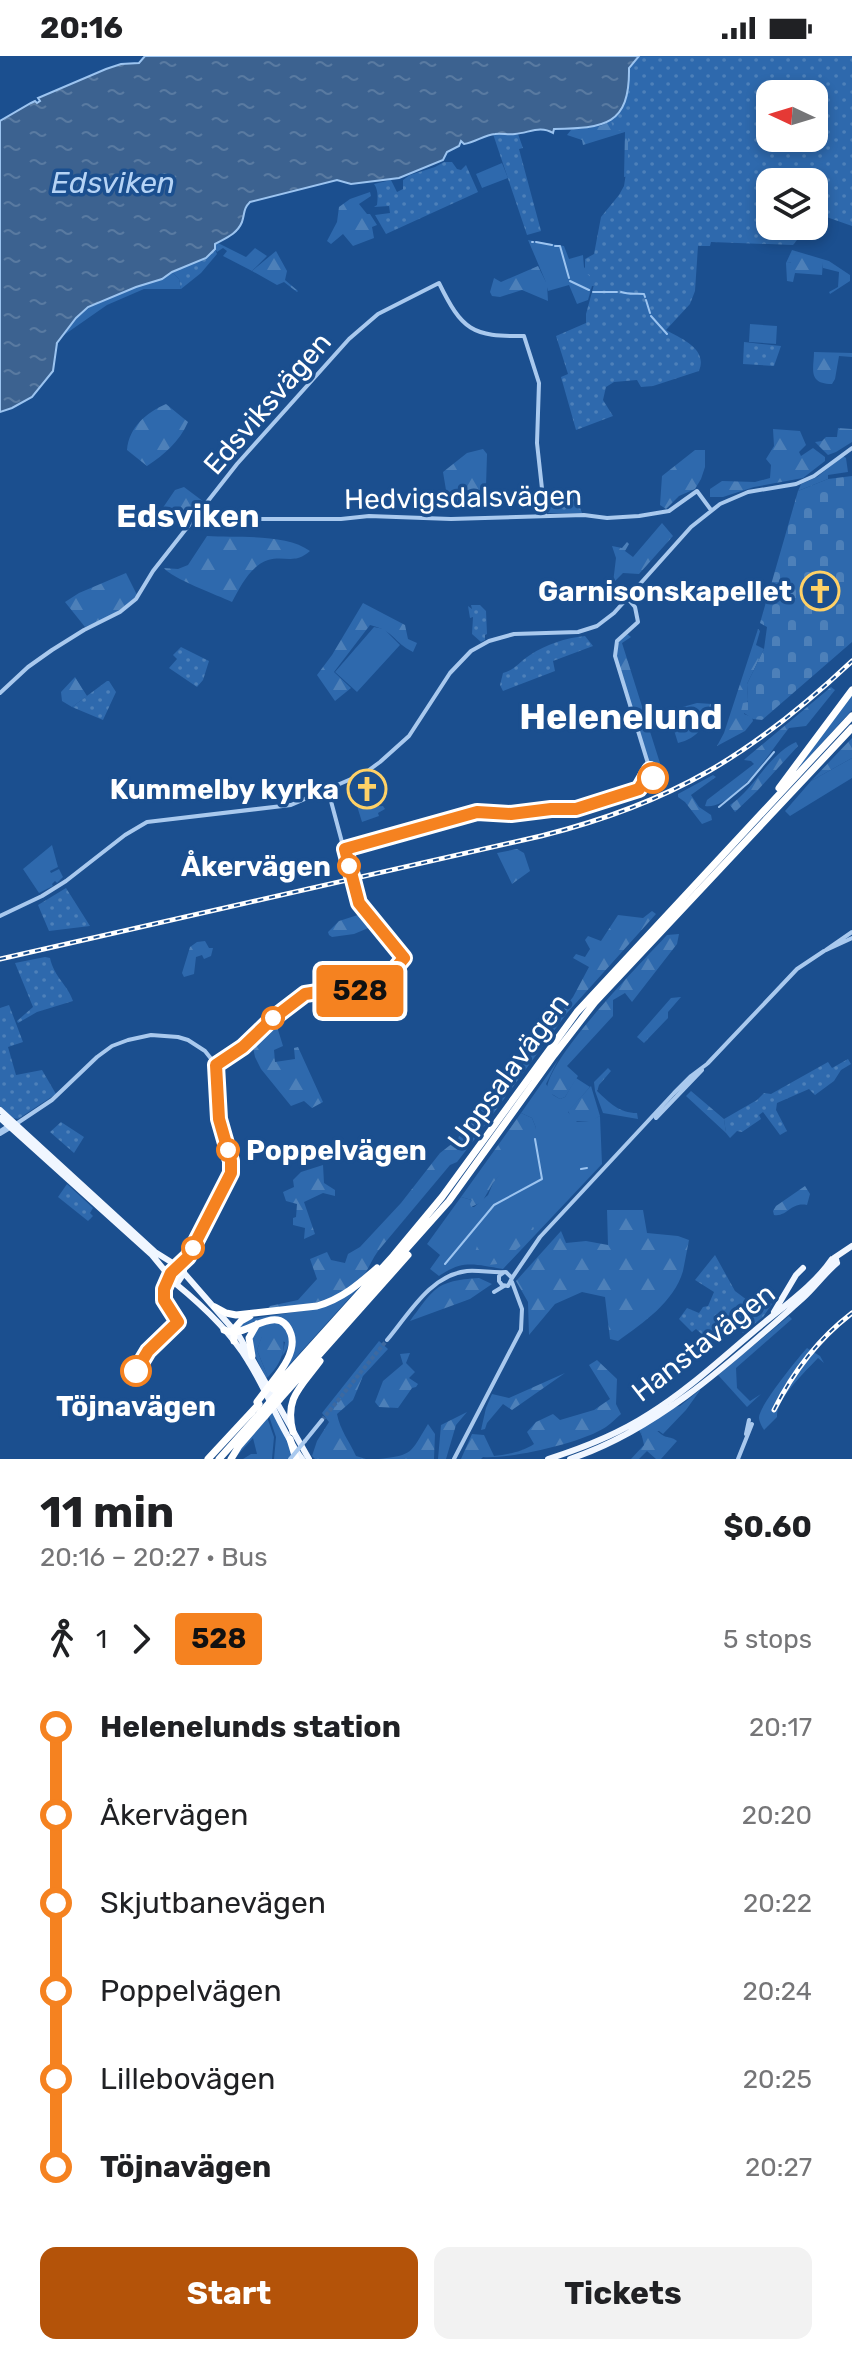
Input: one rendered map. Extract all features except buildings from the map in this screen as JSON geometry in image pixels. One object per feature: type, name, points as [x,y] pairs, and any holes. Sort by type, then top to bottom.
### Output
[{"type":"highway","points":[[755,821],[852,690]]},
{"type":"highway","name":"Uppsalavägen","points":[[219,1459],[431,1211],[577,1012],[852,716]]},
{"type":"highway","name":"Uppsalavägen","points":[[275,1392],[427,1227],[595,1002],[852,729]]},
{"type":"highway","points":[[215,1307],[232,1315],[259,1314],[317,1306],[338,1298],[356,1287],[431,1211]]},
{"type":"highway","points":[[231,1459],[261,1408],[340,1334],[394,1274],[427,1227]]},
{"type":"highway","points":[[235,1334],[241,1321],[259,1314]]},
{"type":"highway","points":[[224,1330],[235,1334],[271,1320],[282,1322],[290,1330],[292,1340],[275,1392]]},
{"type":"highway","points":[[252,1356],[249,1338],[258,1323]]},
{"type":"highway","points":[[296,1459],[289,1416],[291,1403],[340,1334]]},
{"type":"highway","name":"Uppsalavägen","points":[[208,1459],[232,1432],[261,1408]]},
{"type":"main road","points":[[0,1110],[12,1125],[152,1255],[170,1277],[170,1282],[201,1304],[224,1330]]},
{"type":"main road","points":[[0,1118],[12,1125],[155,1252],[182,1269],[252,1356],[302,1459]]},
{"type":"main road","name":"Hanstavägen","points":[[570,1459],[615,1441],[677,1403],[852,1247]]},
{"type":"main road","name":"Hanstavägen","points":[[548,1459],[611,1435],[648,1415],[803,1298],[834,1262]]},
{"type":"main road","points":[[766,1321],[803,1268]]},
{"type":"main road","points":[[170,1277],[182,1269]]},
{"type":"main road","points":[[176,1284],[182,1269]]},
{"type":"main road","points":[[235,1334],[291,1436],[309,1459]]},
{"type":"street","name":"Edsviksvägen","points":[[0,693],[52,650],[130,605],[153,571],[266,431],[349,339],[378,314],[439,283],[459,318],[469,327],[496,337],[524,336],[539,383],[537,443],[545,516]]},
{"type":"street","points":[[0,916],[66,881],[125,835],[147,822],[291,805],[365,773],[409,736],[450,673],[471,651],[489,641],[514,634],[590,629],[604,622],[711,510],[728,499],[748,492],[796,484],[814,476],[852,448]]},
{"type":"street","name":"Hedvigsdalsvägen","points":[[199,514],[208,519],[397,516],[451,519],[584,515],[607,518],[669,511],[697,491],[711,510]]},
{"type":"street","points":[[628,599],[635,607],[638,622],[617,641],[615,656],[650,770]]},
{"type":"street","points":[[328,790],[350,872]]},
{"type":"street","points":[[216,1065],[243,1047],[305,994],[341,995],[371,989],[388,977],[404,958],[363,910],[353,882]]},
{"type":"street","points":[[822,952],[852,932]]},
{"type":"street","points":[[499,1280],[494,1292],[520,1268],[540,1237],[647,1123],[664,1111],[792,973],[822,952],[852,938]]},
{"type":"street","points":[[0,1132],[35,1111],[112,1046],[156,1035],[188,1040],[205,1051],[216,1065],[219,1119],[231,1170],[182,1269]]},
{"type":"street","points":[[387,1340],[425,1293],[438,1282],[463,1272],[488,1272],[508,1280],[517,1292],[522,1309],[521,1330],[454,1459]]},
{"type":"street","points":[[488,1272],[499,1280],[508,1280]]},
{"type":"street","points":[[499,1280],[508,1280]]},
{"type":"street","points":[[290,1459],[322,1420]]},
{"type":"street","points":[[738,1459],[750,1422]]},
{"type":"green space","points":[[620,56],[852,56],[852,226],[828,218],[828,168],[756,168],[756,240],[797,240],[793,245],[711,242],[710,246],[698,246],[695,291],[690,304],[666,330],[697,351],[701,363],[699,371],[653,386],[641,387],[637,380],[614,382],[606,387],[603,400],[613,416],[576,430],[561,377],[568,374],[556,336],[586,323],[595,281],[585,272],[585,259],[594,254],[601,217],[624,186],[628,160],[628,128],[615,132],[605,106]]},
{"type":"green space","points":[[615,119],[629,126],[629,176],[624,177],[625,132],[583,145],[582,140],[567,135],[571,130],[600,126]]},
{"type":"green space","points":[[493,134],[518,134],[523,148],[519,149],[541,231],[527,235]]},
{"type":"green space","points":[[452,162],[461,170],[466,165],[478,192],[386,234],[375,215],[390,213],[389,206],[374,207],[378,196],[374,184],[391,180],[397,192],[403,189],[403,180],[410,175]]},
{"type":"green space","points":[[502,163],[508,178],[482,188],[476,174]]},
{"type":"green space","points":[[370,192],[371,196],[359,204],[377,225],[372,227],[374,238],[353,246],[343,234],[331,244],[327,241],[337,222],[339,207],[350,199]]},
{"type":"green space","points":[[528,240],[564,246],[569,259],[583,255],[584,267],[600,286],[592,286],[588,300],[577,304],[569,285],[548,291]]},
{"type":"green space","points":[[218,243],[246,257],[255,248],[267,256],[252,271],[223,256],[227,251],[223,248],[217,252],[214,246]]},
{"type":"green space","points":[[215,249],[217,254],[201,273],[181,289],[179,279],[172,272],[206,258]]},
{"type":"green space","points":[[792,250],[829,261],[850,275],[850,281],[830,294],[838,287],[839,272],[823,268],[822,261],[786,263]]},
{"type":"green space","points":[[276,251],[287,271],[285,280],[297,292],[284,282],[277,285],[252,271]]},
{"type":"green space","points":[[798,253],[823,261],[822,275],[795,273],[793,282],[787,281],[786,263],[791,263],[792,256]]},
{"type":"green space","points":[[538,266],[547,284],[548,301],[522,290],[500,297],[492,296],[490,292],[494,278],[501,282]]},
{"type":"green space","points":[[172,272],[179,279],[181,289],[144,289],[107,305],[64,335],[88,307],[162,279]]},
{"type":"green space","points":[[750,324],[777,326],[776,344],[749,342]]},
{"type":"green space","points":[[744,342],[781,346],[774,366],[743,364]]},
{"type":"green space","points":[[814,352],[852,353],[852,357],[839,356],[835,379],[832,384],[824,383],[815,378]]},
{"type":"green space","points":[[166,404],[188,422],[171,447],[147,466],[127,450],[128,442],[140,422]]},
{"type":"green space","points":[[838,428],[852,429],[852,442],[828,455],[815,442],[826,437],[837,437]]},
{"type":"green space","points":[[773,429],[800,431],[806,445],[799,452],[801,456],[813,448],[825,457],[825,461],[803,478],[754,487],[723,497],[710,497],[710,489],[722,481],[755,482],[770,478],[771,465],[766,459],[774,446]]},
{"type":"green space","points":[[483,449],[487,454],[483,494],[473,497],[471,502],[448,502],[443,472],[467,453]]},
{"type":"green space","points":[[695,450],[705,450],[701,479],[695,489],[679,496],[666,509],[660,505],[662,476]]},
{"type":"green space","points":[[843,456],[848,472],[828,475],[828,479],[798,491],[801,484],[817,477]]},
{"type":"green space","points":[[852,476],[852,642],[762,720],[753,719],[741,711],[743,703],[748,702],[747,684],[764,649],[767,627],[760,623],[798,491],[828,479]]},
{"type":"green space","points":[[184,487],[204,502],[190,517],[169,517],[160,512],[175,490]]},
{"type":"green space","points":[[575,493],[582,513],[546,513],[545,495]]},
{"type":"green space","points":[[662,523],[673,536],[639,574],[623,573],[613,583],[616,558],[612,546],[622,548],[627,542],[625,551],[633,557]]},
{"type":"green space","points":[[207,536],[275,539],[300,545],[310,551],[299,558],[262,563],[246,578],[232,602],[164,568],[178,569],[188,565]]},
{"type":"green space","points":[[126,573],[137,595],[106,618],[85,627],[65,602]]},
{"type":"green space","points":[[363,603],[405,625],[408,639],[417,643],[413,652],[384,630],[370,625],[334,672],[351,688],[335,701],[317,675]]},
{"type":"green space","points":[[471,605],[480,605],[486,611],[487,634],[481,642],[472,634],[473,617],[470,618],[468,606],[472,609]]},
{"type":"green space","points":[[374,627],[384,629],[400,645],[357,692],[335,672]]},
{"type":"green space","points":[[758,629],[756,645],[764,649],[747,684],[748,700],[744,714],[752,717],[753,721],[745,731],[717,746],[724,733]]},
{"type":"green space","points":[[627,634],[631,637],[622,643],[665,779],[659,782],[656,771],[651,769],[615,655],[618,642]]},
{"type":"green space","points":[[585,636],[593,646],[553,661],[555,671],[503,691],[500,685],[503,673],[543,648]]},
{"type":"green space","points":[[181,647],[209,661],[203,680],[197,687],[169,668],[177,659],[173,655]]},
{"type":"green space","points":[[75,677],[87,696],[72,707],[62,701],[61,692]]},
{"type":"green space","points":[[107,681],[116,692],[103,720],[72,707]]},
{"type":"green space","points":[[831,687],[835,690],[806,726],[789,728],[740,789],[716,805],[705,806],[707,800],[754,764],[744,760],[746,758]]},
{"type":"green space","points":[[852,694],[852,710],[799,765]]},
{"type":"green space","points":[[697,703],[712,704],[708,718],[696,734],[678,743],[668,711]]},
{"type":"green space","points":[[852,738],[852,758],[811,781]]},
{"type":"green space","points":[[796,742],[798,746],[735,812],[730,805],[777,755]]},
{"type":"green space","points":[[852,758],[852,778],[790,816],[785,811],[811,781]]},
{"type":"green space","points":[[713,775],[716,777],[691,795],[699,807],[711,815],[712,820],[702,824],[678,794]]},
{"type":"green space","points":[[362,781],[364,785],[359,789],[364,796],[378,787],[388,794],[367,800],[368,807],[383,806],[385,809],[378,813],[379,816],[362,822],[357,806],[361,806],[361,800],[351,785]]},
{"type":"green space","points":[[52,845],[58,867],[50,871],[59,869],[63,877],[39,893],[23,869]]},
{"type":"green space","points":[[517,849],[524,853],[530,871],[512,884],[497,853]]},
{"type":"green space","points":[[66,888],[90,926],[49,931],[38,905]]},
{"type":"green space","points":[[652,911],[656,914],[567,1013],[457,1162],[450,1165],[378,1251],[357,1283],[322,1301],[268,1309],[298,1300],[317,1279],[310,1259],[327,1252],[331,1260],[345,1263],[348,1254],[360,1247],[401,1203],[440,1153],[458,1139],[461,1130],[503,1082],[491,1104],[496,1104],[573,997],[589,967],[573,958],[576,954],[585,957],[590,949],[585,940],[588,936],[601,941],[618,915],[643,918]]},
{"type":"green space","points":[[361,914],[373,926],[354,934],[329,935],[328,932],[339,921]]},
{"type":"green space","points":[[679,934],[677,944],[632,1002],[625,993],[613,1000],[613,1016],[567,1066],[578,1076],[565,1097],[560,1099],[547,1091],[562,1057],[597,1011],[667,935]]},
{"type":"green space","points":[[205,941],[209,948],[213,948],[211,956],[204,959],[202,955],[196,957],[194,974],[184,977],[182,973],[190,947]]},
{"type":"green space","points":[[50,958],[73,1001],[37,1012],[18,1023],[33,1007],[15,963]]},
{"type":"green space","points":[[681,997],[668,1012],[668,1018],[644,1043],[637,1037],[671,998]]},
{"type":"green space","points":[[9,1005],[23,1042],[8,1047],[16,1075],[42,1070],[56,1094],[18,1119],[0,1106],[0,1008]]},
{"type":"green space","points":[[275,1020],[283,1046],[274,1050],[275,1062],[295,1059],[294,1048],[298,1047],[323,1102],[312,1108],[304,1101],[291,1106],[255,1057],[252,1043]]},
{"type":"green space","points":[[848,1059],[851,1064],[815,1095],[809,1089],[777,1103],[776,1110],[787,1131],[780,1135],[763,1112],[759,1115],[761,1119],[742,1132],[737,1131],[730,1138],[726,1133],[724,1119],[764,1093],[771,1094],[828,1062],[832,1068]]},
{"type":"green space","points":[[558,1060],[546,1084],[560,1099],[565,1097],[576,1078],[590,1087],[568,1112],[577,1122],[587,1122],[600,1116],[602,1164],[503,1269],[463,1265],[439,1276],[430,1269],[440,1255],[427,1244],[461,1197],[472,1200],[474,1207],[488,1195],[493,1183],[536,1128],[532,1118],[521,1113]]},
{"type":"green space","points":[[608,1068],[611,1071],[597,1091],[620,1109],[637,1113],[638,1119],[603,1113],[594,1082]]},
{"type":"green space","points":[[591,1086],[600,1116],[590,1122],[573,1121],[568,1111]]},
{"type":"green space","points":[[691,1091],[724,1119],[726,1133],[686,1096]]},
{"type":"green space","points":[[521,1113],[532,1118],[536,1128],[533,1137],[493,1183],[482,1202],[471,1207],[472,1200],[461,1197]]},
{"type":"green space","points":[[61,1122],[84,1137],[74,1153],[50,1132]]},
{"type":"green space","points":[[323,1165],[324,1183],[335,1190],[335,1196],[323,1193],[304,1202],[315,1234],[304,1239],[305,1228],[293,1225],[297,1204],[286,1201],[283,1192],[294,1187],[293,1180],[301,1172]]},
{"type":"green space","points":[[67,1184],[93,1208],[90,1213],[93,1216],[88,1221],[58,1197]]},
{"type":"green space","points":[[805,1186],[810,1194],[807,1205],[774,1215],[776,1206]]},
{"type":"green space","points":[[607,1210],[643,1210],[647,1233],[689,1240],[683,1271],[673,1292],[656,1311],[618,1341],[610,1339],[605,1297],[582,1292],[555,1304],[529,1335],[528,1302],[516,1281],[561,1231],[566,1243],[586,1241],[608,1245]]},
{"type":"green space","points":[[518,1226],[534,1228],[521,1246],[502,1256],[497,1264],[479,1262],[475,1252],[479,1240],[485,1240],[496,1252],[495,1241],[500,1235]]},
{"type":"green space","points":[[715,1255],[735,1291],[759,1309],[766,1301],[772,1304],[763,1317],[743,1333],[735,1325],[725,1328],[712,1339],[696,1329],[692,1332],[679,1319],[687,1308],[699,1313],[708,1306],[714,1292],[695,1280]]},
{"type":"green space","points":[[479,1278],[492,1284],[470,1299],[410,1321],[437,1288],[453,1281]]},
{"type":"green space","points":[[362,1284],[281,1374],[294,1343],[280,1320],[239,1330],[242,1322],[249,1319],[308,1310]]},
{"type":"green space","points":[[789,1316],[792,1319],[736,1368],[737,1388],[750,1401],[761,1394],[747,1407],[718,1375]]},
{"type":"green space","points":[[263,1323],[282,1325],[289,1338],[282,1356],[285,1342],[262,1337],[257,1350],[266,1378],[252,1343],[253,1336]]},
{"type":"green space","points":[[269,1328],[280,1332],[284,1344],[279,1361],[268,1377],[257,1350],[263,1333]]},
{"type":"green space","points":[[379,1341],[388,1349],[363,1376],[353,1400],[337,1414],[356,1456],[366,1459],[315,1459],[312,1456],[317,1441],[329,1422],[322,1413]]},
{"type":"green space","points":[[807,1348],[820,1356],[824,1363],[818,1358],[799,1378],[781,1402],[777,1417],[764,1430],[760,1412]]},
{"type":"green space","points":[[410,1353],[406,1363],[415,1372],[409,1378],[418,1384],[398,1408],[379,1407],[375,1402],[383,1381],[403,1364],[400,1354]]},
{"type":"green space","points":[[597,1360],[617,1379],[616,1404],[621,1414],[608,1425],[581,1439],[546,1449],[481,1459],[461,1459],[472,1434],[484,1435],[494,1456],[515,1452],[534,1444],[527,1432],[536,1422],[553,1414],[560,1420],[594,1410],[610,1399],[589,1365]]},
{"type":"green space","points":[[565,1373],[512,1410],[503,1404],[485,1429],[481,1430],[492,1394],[509,1398]]},
{"type":"green space","points":[[701,1389],[663,1434],[659,1431],[641,1432],[644,1440],[639,1430],[680,1406]]},
{"type":"green space","points":[[273,1411],[293,1452],[288,1459],[274,1459],[276,1437],[269,1416]]},
{"type":"green space","points":[[467,1412],[456,1425],[446,1459],[438,1459],[441,1425]]},
{"type":"green space","points":[[267,1417],[274,1437],[272,1459],[243,1459],[257,1454],[253,1438],[234,1459],[242,1446]]},
{"type":"green space","points":[[428,1424],[435,1434],[434,1459],[379,1459],[410,1451]]},
{"type":"green space","points":[[648,1426],[677,1441],[661,1459],[656,1459],[647,1451],[639,1459],[631,1459],[644,1445],[641,1432]]},
{"type":"water","name":"Edsviken","points":[[145,56],[639,56],[629,68],[625,102],[619,113],[600,125],[554,129],[553,133],[539,130],[495,134],[464,144],[461,141],[459,146],[447,152],[443,160],[399,178],[351,184],[337,180],[250,202],[237,230],[215,244],[215,249],[206,258],[162,279],[88,307],[57,343],[53,371],[32,397],[0,412],[0,121],[35,101],[37,103],[40,101],[38,98],[106,69],[139,63]]},
{"type":"waterway","points":[[536,242],[552,245]]},
{"type":"waterway","points":[[555,246],[560,246],[569,278]]},
{"type":"waterway","points":[[570,281],[589,290]]},
{"type":"waterway","points":[[593,292],[617,292]]},
{"type":"waterway","points":[[621,292],[644,294],[645,297]]},
{"type":"waterway","points":[[646,300],[650,313]]},
{"type":"waterway","points":[[651,316],[667,334]]},
{"type":"waterway","points":[[719,807],[748,783],[774,752]]},
{"type":"waterway","points":[[445,1264],[494,1205],[542,1179],[535,1139]]},
{"type":"waterway","points":[[581,1169],[587,1168]]},
{"type":"tunnel","points":[[322,1420],[387,1340]]},
{"type":"railway","points":[[0,959],[541,836],[631,808],[671,791],[745,749],[816,694],[852,661]]},
{"type":"railway","points":[[774,1410],[807,1357],[852,1313]]},
{"type":"bus line","name":"528","points":[[136,1371],[148,1351],[178,1322],[164,1300],[164,1289],[171,1273],[188,1257],[231,1173],[231,1161],[219,1119],[216,1065],[252,1040],[271,1020],[305,994],[341,995],[371,989],[388,977],[404,958],[359,903],[345,849],[477,812],[511,814],[585,808],[639,789],[650,770],[653,778]]},
{"type":"place","name":"Garnisonskapellet","points":[[820,591]]},
{"type":"place","name":"Kummelby kyrka","points":[[367,789]]},
{"type":"place","name":"Åkervägen","points":[[349,866]]},
{"type":"place","name":"Poppelvägen","points":[[228,1150]]},
{"type":"place","name":"Töjnavägen","points":[[136,1371]]},
{"type":"district","name":"Edsviken","points":[[188,516]]},
{"type":"district","name":"Helenelund","points":[[621,716]]}]
